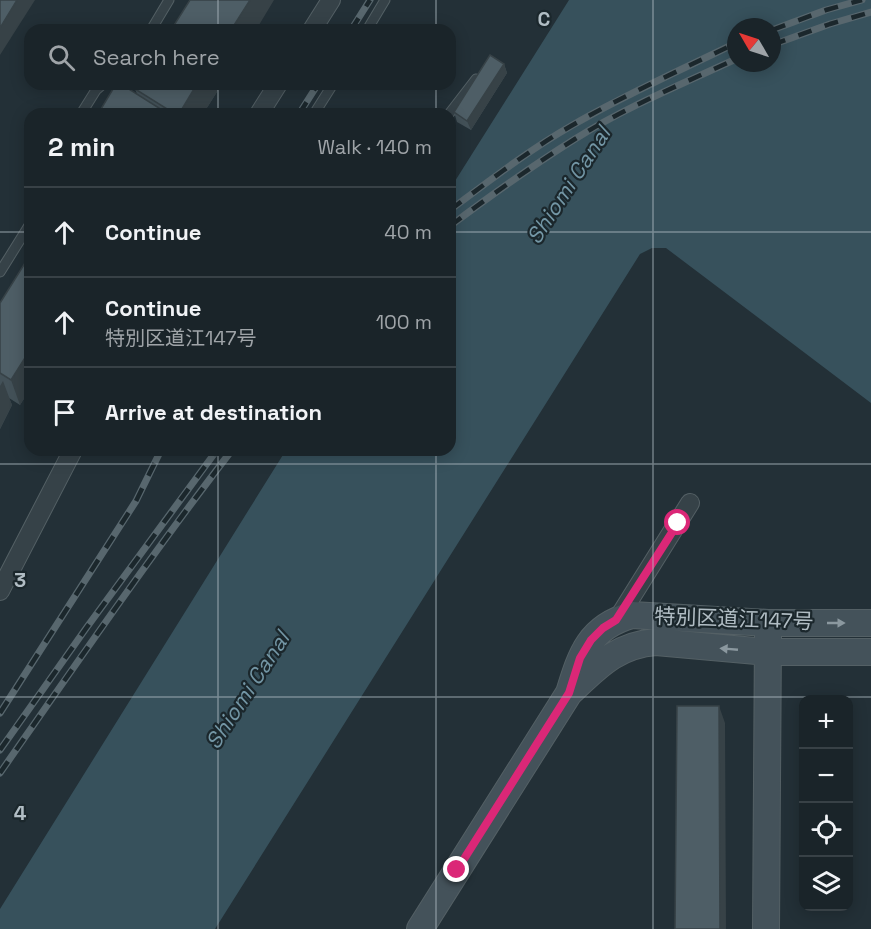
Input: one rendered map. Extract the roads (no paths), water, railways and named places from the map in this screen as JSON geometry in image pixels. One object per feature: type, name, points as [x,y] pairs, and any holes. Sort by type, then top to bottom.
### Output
[{"type":"street","points":[[316,24],[332,0]]},
{"type":"street","points":[[263,108],[274,90]]},
{"type":"street","points":[[0,591],[70,456]]},
{"type":"street","points":[[616,620],[690,503]]},
{"type":"street","name":"特別区道江147号","points":[[420,929],[569,693],[580,658],[591,640],[603,628],[616,620],[632,615],[768,622],[871,623]]},
{"type":"street","points":[[766,929],[768,622]]},
{"type":"street","name":"特別区道江147号","points":[[569,693],[613,655],[639,643],[656,642],[767,652],[871,652]]},
{"type":"lane","points":[[155,24],[170,0]]},
{"type":"lane","points":[[371,24],[385,0]]},
{"type":"lane","points":[[454,108],[483,71]]},
{"type":"lane","points":[[85,108],[96,90]]},
{"type":"lane","points":[[318,108],[329,90]]},
{"type":"lane","points":[[0,272],[24,234]]},
{"type":"water","name":"Shiomi Canal","points":[[569,0],[871,0],[871,403],[666,248],[652,248],[640,254],[215,929],[0,929],[0,909],[282,456],[456,456],[456,179]]},
{"type":"railway","points":[[355,24],[370,0]]},
{"type":"railway","points":[[781,27],[862,0]]},
{"type":"railway","points":[[781,42],[871,12]]},
{"type":"railway","points":[[456,206],[555,135],[632,93],[727,47]]},
{"type":"railway","points":[[456,222],[527,170],[594,127],[654,96],[727,63]]},
{"type":"railway","points":[[303,108],[314,90]]},
{"type":"railway","points":[[0,713],[136,501],[158,456]]},
{"type":"railway","points":[[0,750],[213,456]]},
{"type":"railway","points":[[0,773],[143,570],[228,456]]}]
